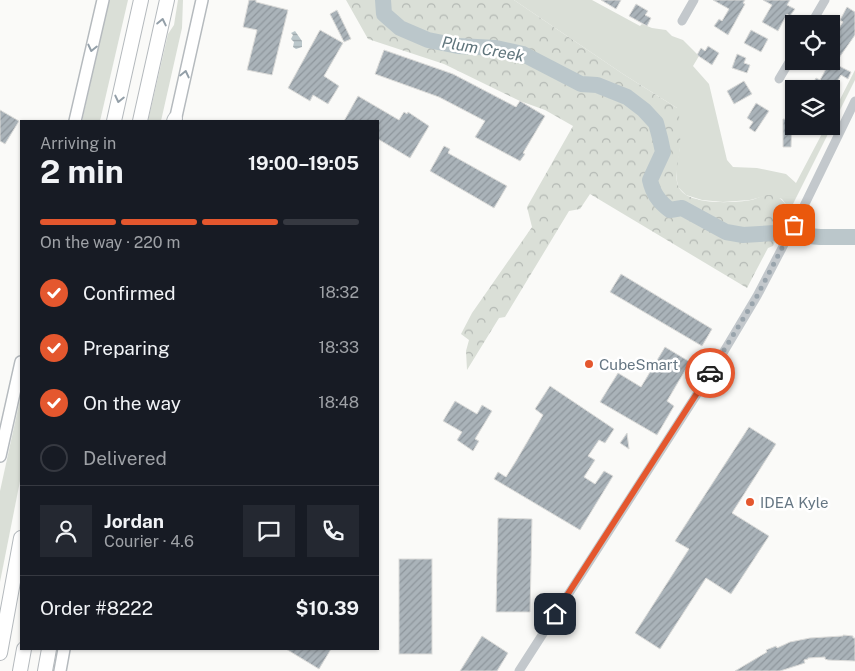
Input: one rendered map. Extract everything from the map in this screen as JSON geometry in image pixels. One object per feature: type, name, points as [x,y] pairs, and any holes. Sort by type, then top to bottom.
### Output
[{"type":"highway","points":[[114,120],[141,0]]},
{"type":"highway","points":[[140,120],[167,0]]},
{"type":"highway","points":[[0,653],[20,543]]},
{"type":"highway","points":[[20,671],[24,650]]},
{"type":"highway","points":[[45,671],[49,650]]},
{"type":"main road","points":[[75,120],[103,0]]},
{"type":"main road","points":[[175,120],[202,0]]},
{"type":"main road","points":[[0,456],[2,437],[20,366]]},
{"type":"main road","points":[[60,671],[64,650]]},
{"type":"street","points":[[682,21],[694,0]]},
{"type":"street","points":[[816,15],[825,0]]},
{"type":"street","points":[[779,79],[785,69]]},
{"type":"street","points":[[519,671],[717,363],[757,296],[786,242],[855,101]]},
{"type":"green space","points":[[109,0],[128,0],[100,120],[82,120]]},
{"type":"green space","points":[[178,0],[183,0],[182,28],[161,120],[148,120],[168,34],[174,25]]},
{"type":"green space","points":[[346,0],[514,0],[677,108],[679,110],[680,143],[676,177],[678,186],[683,192],[690,197],[711,202],[734,202],[773,195],[781,200],[790,210],[773,246],[768,248],[747,288],[590,194],[580,209],[569,211],[505,317],[499,318],[467,370],[466,351],[469,340],[461,334],[472,313],[532,227],[527,207],[573,126],[545,110],[520,101],[444,64],[368,39]]},
{"type":"green space","points":[[514,0],[592,0],[640,26],[642,24],[666,30],[672,36],[683,40],[699,56],[693,66],[709,84],[727,160],[733,167],[757,168],[786,174],[796,183],[821,135],[828,135],[790,210],[782,199],[769,195],[750,200],[723,202],[702,200],[686,195],[678,187],[676,169],[680,147],[677,108]]},
{"type":"green space","points":[[855,70],[855,80],[840,110],[840,99]]},
{"type":"green space","points":[[20,400],[20,481],[0,582],[0,491]]},
{"type":"shaded area","points":[[295,31],[302,41],[302,47],[296,49],[293,47],[294,42],[291,39],[293,35],[291,33]]},
{"type":"building","points":[[249,0],[256,0],[256,2],[288,10],[272,75],[247,70],[257,30],[243,27]]},
{"type":"building","points":[[601,0],[621,0],[616,9]]},
{"type":"building","points":[[713,0],[745,0],[743,3],[745,4],[728,35],[714,26],[719,19],[722,21],[729,9]]},
{"type":"building","points":[[763,0],[790,0],[787,5],[795,9],[791,15],[785,15],[778,31],[762,22],[772,5]]},
{"type":"building","points":[[636,4],[648,11],[645,15],[651,18],[647,26],[629,16]]},
{"type":"building","points":[[847,7],[855,12],[855,35],[840,57],[840,26],[843,22],[840,20]]},
{"type":"building","points":[[337,10],[351,39],[344,42],[330,14]]},
{"type":"building","points":[[320,30],[343,43],[324,76],[339,86],[328,104],[313,95],[310,101],[288,88]]},
{"type":"building","points":[[751,30],[768,39],[761,52],[744,43]]},
{"type":"building","points":[[708,46],[719,53],[712,65],[697,55],[701,48],[705,51]]},
{"type":"building","points":[[384,50],[453,74],[516,107],[520,101],[545,116],[520,161],[475,137],[485,121],[439,97],[375,74]]},
{"type":"building","points":[[737,54],[746,58],[744,63],[750,65],[747,73],[732,68]]},
{"type":"building","points":[[840,66],[851,72],[848,79],[841,75],[838,80],[820,80],[825,70],[840,70]]},
{"type":"building","points":[[744,81],[752,94],[734,104],[727,91]]},
{"type":"building","points":[[358,96],[399,120],[404,112],[407,114],[408,112],[429,126],[410,158],[379,140],[379,120],[345,120]]},
{"type":"building","points":[[756,103],[769,111],[755,132],[749,128],[753,122],[747,118]]},
{"type":"building","points":[[0,110],[19,121],[5,144],[0,141]]},
{"type":"building","points":[[783,119],[785,119],[785,135],[791,135],[791,147],[783,147]]},
{"type":"building","points":[[444,146],[450,149],[448,153],[507,186],[494,208],[430,171]]},
{"type":"building","points":[[621,274],[712,329],[702,346],[610,292]]},
{"type":"building","points":[[665,347],[690,362],[667,401],[674,406],[657,435],[600,402],[618,373],[641,387]]},
{"type":"building","points":[[550,386],[614,429],[605,443],[599,440],[588,456],[595,460],[584,477],[595,484],[604,471],[613,476],[580,530],[494,479],[498,472],[506,477],[516,461],[543,415],[535,409]]},
{"type":"building","points":[[455,401],[477,414],[482,405],[492,411],[475,439],[479,441],[473,451],[457,440],[462,432],[443,421]]},
{"type":"building","points":[[749,427],[776,444],[732,513],[769,536],[731,594],[706,578],[660,649],[635,633],[689,549],[675,541]]},
{"type":"building","points":[[627,433],[629,449],[620,443]]},
{"type":"building","points":[[498,518],[532,519],[530,612],[496,612]]},
{"type":"building","points":[[399,559],[432,559],[432,654],[399,654]]},
{"type":"building","points":[[843,635],[855,638],[855,661],[828,660],[825,657],[808,658],[804,660],[805,663],[780,671],[735,671],[767,652],[766,650],[776,646],[777,648],[790,642],[810,638]]},
{"type":"building","points":[[482,636],[508,653],[497,671],[460,671]]},
{"type":"building","points":[[288,650],[330,650],[319,669]]},
{"type":"waterway","name":"Plum Creek","points":[[383,0],[384,14],[400,28],[428,40],[458,46],[496,48],[523,54],[581,84],[597,85],[627,97],[644,110],[656,123],[663,152],[650,180],[657,197],[670,210],[682,208],[726,232],[743,235],[775,233],[820,237],[855,237]]},
{"type":"way so far","points":[[710,373],[757,296],[794,225]]},
{"type":"place","name":"CubeSmart","points":[[589,364]]},
{"type":"place","name":"IDEA Kyle","points":[[750,502]]},
{"type":"route","points":[[555,614],[710,373]]}]
